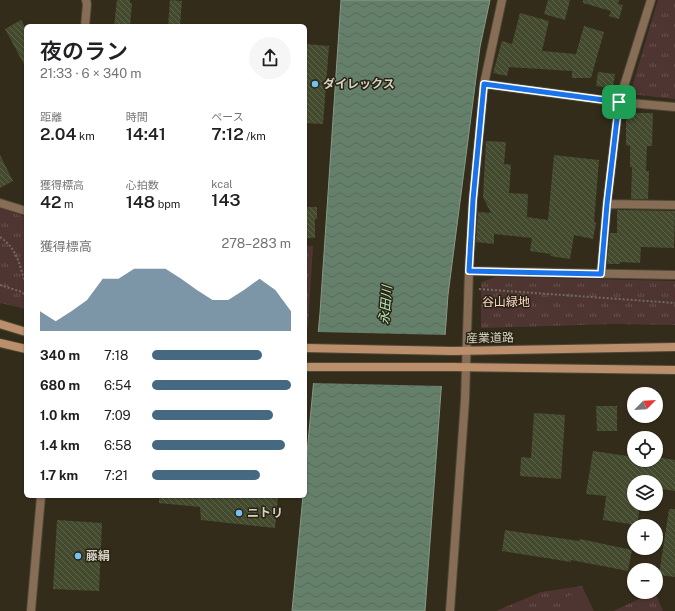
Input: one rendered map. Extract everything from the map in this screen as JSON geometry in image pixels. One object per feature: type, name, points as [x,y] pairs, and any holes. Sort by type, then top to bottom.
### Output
[{"type":"main road","points":[[0,324],[24,331]]},
{"type":"main road","points":[[0,343],[24,349]]},
{"type":"main road","name":"産業道路","points":[[308,348],[454,351],[675,347]]},
{"type":"main road","points":[[307,367],[466,367],[675,370]]},
{"type":"street","points":[[85,24],[86,0]]},
{"type":"street","points":[[450,611],[465,400],[473,200],[484,84],[502,0]]},
{"type":"street","points":[[601,274],[607,204],[619,102],[651,0]]},
{"type":"street","points":[[484,84],[619,102],[675,107]]},
{"type":"street","points":[[0,203],[24,210]]},
{"type":"street","points":[[607,204],[675,205]]},
{"type":"street","points":[[469,271],[675,275]]},
{"type":"street","points":[[31,611],[41,498]]},
{"type":"path","points":[[0,236],[14,249],[19,259],[24,278]]},
{"type":"path","points":[[0,285],[24,294]]},
{"type":"path","points":[[479,289],[675,303]]},
{"type":"green space","points":[[658,0],[675,0],[675,99],[630,94]]},
{"type":"green space","points":[[0,208],[24,216],[24,309],[0,303]]},
{"type":"green space","points":[[307,246],[313,246],[308,327]]},
{"type":"green space","name":"谷山緑地","points":[[496,277],[675,281],[675,325],[613,324],[481,328],[481,282]]},
{"type":"green space","points":[[582,586],[594,611],[496,611],[541,592]]},
{"type":"green space","points":[[579,592],[587,610],[565,611],[560,600]]},
{"type":"green space","points":[[640,599],[658,599],[663,611],[613,611]]},
{"type":"water","name":"永田川","points":[[341,0],[490,0],[480,47],[448,295],[425,611],[292,611],[303,498],[307,498],[307,453],[320,313]]},
{"type":"pier","points":[[317,332],[447,335],[444,386],[312,383]]},
{"type":"building","points":[[117,0],[130,0],[130,3],[132,3],[130,24],[114,24]]},
{"type":"building","points":[[170,0],[182,1],[180,24],[168,24]]},
{"type":"building","points":[[548,0],[570,0],[565,20],[544,14]]},
{"type":"building","points":[[583,0],[619,0],[618,4],[623,5],[619,19],[609,16],[611,11],[583,3]]},
{"type":"building","points":[[520,13],[549,21],[542,51],[576,54],[584,26],[604,32],[591,78],[572,78],[572,71],[509,67],[507,76],[493,73],[502,41],[512,44]]},
{"type":"building","points":[[21,20],[24,25],[24,64],[5,29]]},
{"type":"building","name":"ダイレックス","points":[[307,44],[329,46],[323,124],[307,123]]},
{"type":"building","points":[[598,72],[615,74],[613,88],[596,86]]},
{"type":"building","points":[[626,113],[653,113],[652,146],[647,146],[646,171],[649,171],[648,199],[631,199],[632,167],[630,167],[630,146],[626,145]]},
{"type":"building","points":[[486,141],[506,142],[504,164],[511,165],[509,193],[528,194],[527,217],[548,220],[554,155],[599,160],[594,222],[596,223],[593,239],[574,235],[570,259],[530,251],[532,238],[494,234],[494,244],[476,242],[478,212],[491,213],[483,197]]},
{"type":"building","points":[[0,155],[13,181],[0,188]]},
{"type":"building","points":[[307,207],[317,207],[317,219],[315,219],[315,238],[307,238]]},
{"type":"building","points":[[617,210],[675,211],[674,248],[641,247],[640,263],[620,262],[620,264],[607,264],[610,233],[617,233]]},
{"type":"building","points":[[596,406],[617,406],[617,431],[597,431]]},
{"type":"building","points":[[534,413],[565,415],[561,479],[520,476],[521,457],[531,458]]},
{"type":"building","points":[[593,451],[627,456],[627,467],[663,467],[663,458],[675,460],[675,491],[663,489],[663,475],[627,475],[627,511],[639,511],[638,519],[627,519],[627,524],[603,520],[606,496],[586,494]]},
{"type":"building","name":"ニトリ","points":[[159,498],[278,498],[275,528],[201,520],[200,507],[159,503]]},
{"type":"building","points":[[669,509],[675,509],[675,577],[663,576],[663,563],[661,563]]},
{"type":"building","name":"藤絹","points":[[57,520],[102,523],[99,591],[53,589]]},
{"type":"building","points":[[505,530],[579,541],[580,539],[627,549],[627,555],[631,555],[630,563],[627,563],[627,571],[571,560],[571,562],[502,551]]},
{"type":"place","name":"ダイレックス","points":[[315,84]]},
{"type":"place","name":"ニトリ","points":[[239,513]]},
{"type":"place","name":"藤絹","points":[[78,556]]},
{"type":"route","points":[[484,84],[619,102],[607,204],[601,274],[469,271],[473,200],[484,84]]}]
